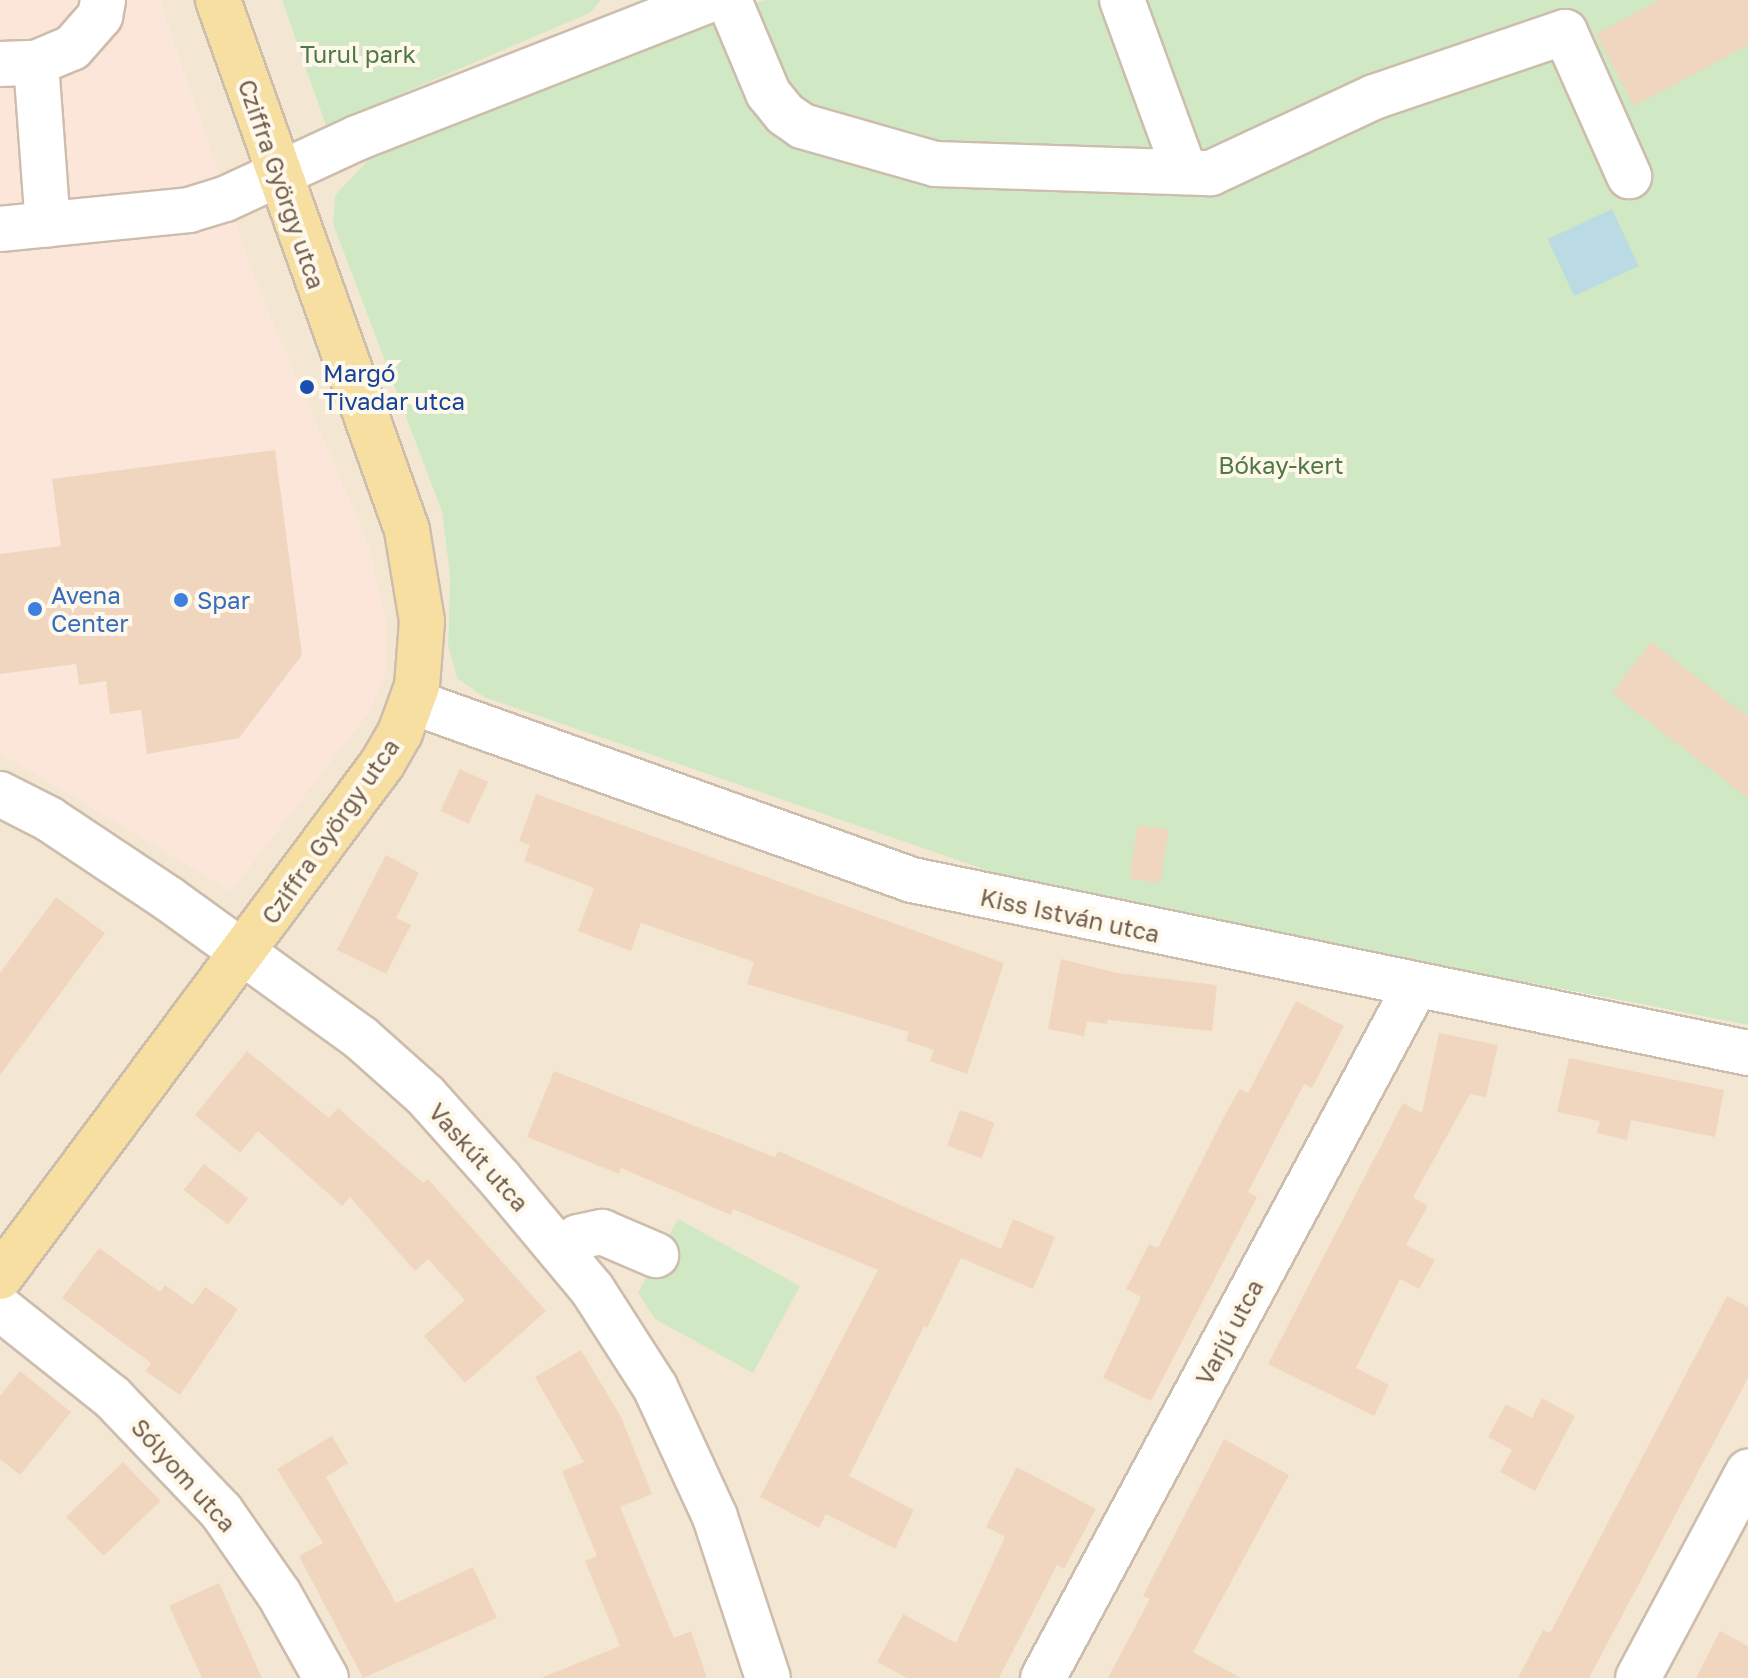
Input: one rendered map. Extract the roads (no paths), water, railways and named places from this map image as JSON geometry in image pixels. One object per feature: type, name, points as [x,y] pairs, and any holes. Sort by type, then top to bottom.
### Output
[{"type":"main road","name":"Cziffra György utca","points":[[0,1277],[382,764],[413,702],[422,621],[407,530],[277,173],[218,0]]},
{"type":"street","points":[[48,225],[18,63],[56,57],[88,34],[100,16],[103,0]]},
{"type":"street","points":[[0,229],[189,210],[710,0]]},
{"type":"street","points":[[729,0],[768,93],[802,126],[935,164],[1211,173],[1374,97],[1565,32],[1629,176]]},
{"type":"street","points":[[1122,0],[1185,172]]},
{"type":"street","name":"Kiss István utca","points":[[413,702],[912,880],[1415,987],[1748,1053]]},
{"type":"street","name":"Vaskút utca","points":[[0,794],[49,819],[244,950],[361,1038],[425,1095],[561,1251],[620,1331],[685,1445],[768,1678]]},
{"type":"street","name":"Varjú utca","points":[[1043,1678],[1415,987]]},
{"type":"street","points":[[561,1251],[578,1237],[602,1232],[656,1255]]},
{"type":"street","name":"Sólyom utca","points":[[0,1308],[112,1397],[211,1499],[279,1594],[326,1678]]},
{"type":"street","points":[[1638,1678],[1748,1472]]},
{"type":"water","points":[[1612,209],[1639,266],[1574,296],[1548,239]]},
{"type":"place","name":"Margó Tivadar utca","points":[[307,387]]},
{"type":"place","name":"Spar","points":[[181,600]]},
{"type":"place","name":"Avena Center","points":[[35,609]]},
{"type":"park label","name":"Turul park","points":[[358,54]]},
{"type":"park label","name":"Bókay-kert","points":[[1281,465]]}]
